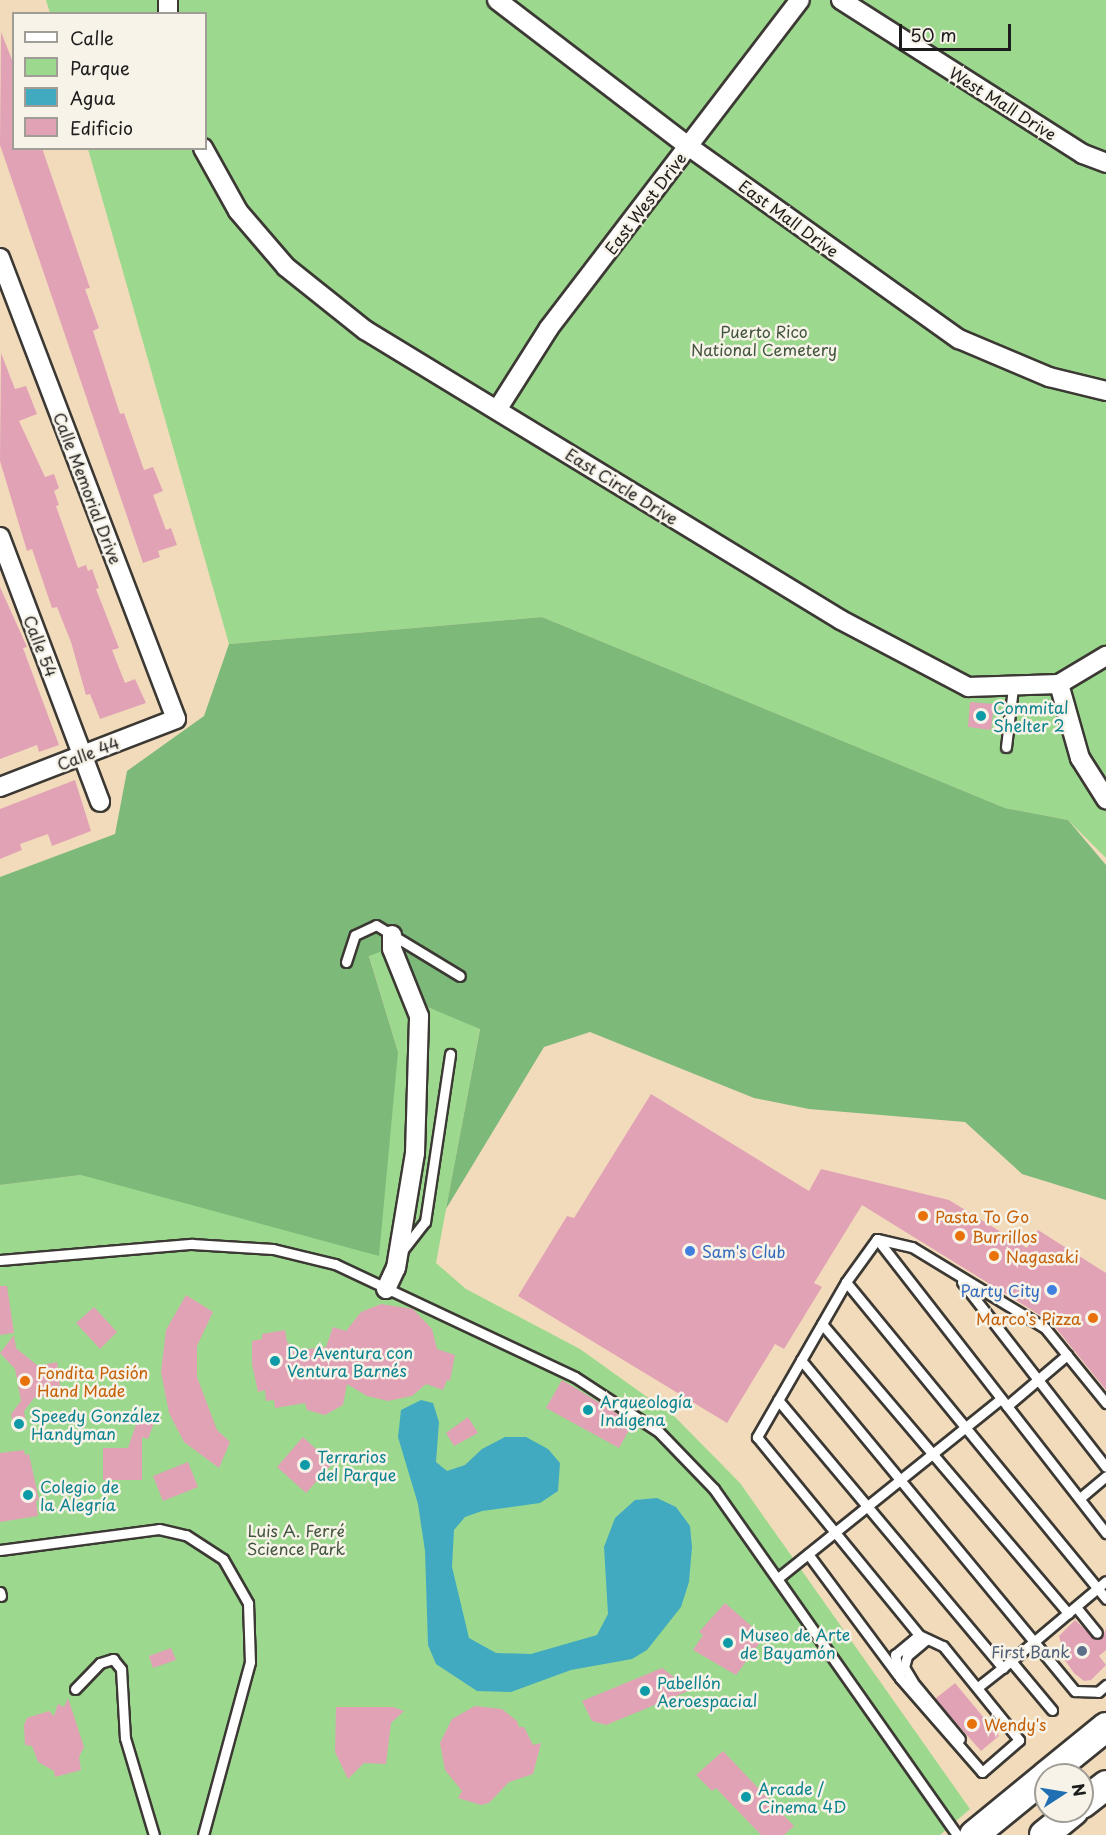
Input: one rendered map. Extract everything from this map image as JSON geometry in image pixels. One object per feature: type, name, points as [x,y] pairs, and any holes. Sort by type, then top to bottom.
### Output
[{"type":"main road","points":[[1063,1763],[1106,1727]]},
{"type":"main road","points":[[1094,1794],[1106,1785]]},
{"type":"main road","points":[[975,1835],[1034,1787]]},
{"type":"main road","points":[[1044,1835],[1059,1823]]},
{"type":"street","name":"East Mall Drive","points":[[496,0],[688,146],[959,339],[1049,377],[1106,391]]},
{"type":"street","name":"East West Drive","points":[[497,410],[549,328],[800,0]]},
{"type":"street","name":"West Mall Drive","points":[[841,0],[1083,154],[1106,163]]},
{"type":"street","name":"East Circle Drive","points":[[204,150],[238,211],[286,267],[365,330],[841,620],[968,687],[1059,684],[1106,656]]},
{"type":"street","name":"Calle Memorial Drive","points":[[0,258],[176,719]]},
{"type":"street","name":"Calle 54","points":[[0,537],[100,801]]},
{"type":"street","points":[[1059,684],[1080,758],[1106,799]]},
{"type":"street","name":"Calle 44","points":[[0,787],[176,719]]},
{"type":"street","points":[[386,1289],[399,1255],[415,1153],[419,1016],[392,949],[392,935]]},
{"type":"lane","points":[[1006,747],[1013,687]]},
{"type":"lane","points":[[346,962],[355,935],[365,928],[376,926],[460,976]]},
{"type":"lane","points":[[399,1255],[425,1222],[450,1054]]},
{"type":"lane","points":[[877,1239],[912,1246],[959,1278],[1045,1328],[1106,1403]]},
{"type":"lane","points":[[808,1554],[900,1678],[982,1772],[1019,1740],[944,1646],[923,1637],[757,1437],[846,1282],[877,1239]]},
{"type":"lane","points":[[877,1239],[1106,1533]]},
{"type":"lane","points":[[0,1260],[192,1244],[236,1244],[335,1264],[575,1377],[659,1432],[714,1489],[957,1835]]},
{"type":"lane","points":[[959,1278],[1106,1467]]},
{"type":"lane","points":[[846,1282],[968,1426],[1106,1599]]},
{"type":"lane","points":[[822,1324],[1072,1610],[1097,1633]]},
{"type":"lane","points":[[778,1578],[968,1426],[1037,1380],[1067,1355]]},
{"type":"lane","points":[[801,1359],[1075,1691],[1098,1692],[1106,1685]]},
{"type":"lane","points":[[778,1400],[1007,1665],[1052,1710]]},
{"type":"lane","points":[[1080,1498],[1106,1476]]},
{"type":"lane","points":[[0,1550],[159,1529],[186,1535],[223,1559],[248,1603],[250,1662],[203,1835]]},
{"type":"lane","points":[[978,1688],[1106,1581]]},
{"type":"lane","points":[[900,1678],[895,1656],[923,1637]]},
{"type":"lane","points":[[923,1637],[907,1656],[904,1667],[915,1685],[959,1737],[967,1755]]},
{"type":"lane","points":[[75,1689],[99,1664],[113,1659],[121,1669],[125,1738],[154,1835]]},
{"type":"green space","name":"Puerto Rico National Cemetery","points":[[46,0],[1106,0],[1106,858],[1068,820],[1005,808],[542,617],[229,644],[88,150],[207,150],[207,12],[50,12]]},
{"type":"green space","points":[[542,617],[1005,808],[1068,820],[1106,865],[1106,1200],[1022,1174],[965,1122],[809,1109],[754,1098],[590,1032],[544,1047],[446,1209],[480,1029],[425,1006],[393,947],[369,956],[398,1052],[379,1256],[81,1175],[0,1185],[0,877],[115,834],[127,771],[204,716],[229,644]]},
{"type":"green space","name":"Luis A. Ferré Science Park","points":[[394,946],[425,1006],[480,1028],[436,1263],[466,1289],[580,1349],[675,1417],[740,1483],[970,1809],[940,1835],[0,1835],[0,1185],[81,1175],[398,1052],[369,955]]},
{"type":"water","points":[[421,1400],[433,1403],[439,1422],[436,1462],[447,1471],[465,1465],[482,1449],[505,1437],[526,1437],[548,1449],[560,1463],[558,1491],[540,1503],[482,1511],[465,1517],[454,1530],[452,1567],[469,1638],[496,1653],[531,1654],[597,1635],[608,1614],[604,1547],[615,1518],[635,1500],[657,1498],[676,1507],[690,1526],[692,1547],[689,1582],[681,1607],[647,1650],[632,1659],[571,1670],[511,1692],[477,1691],[436,1664],[428,1645],[425,1551],[418,1504],[398,1437],[401,1410]]},
{"type":"building","points":[[1,32],[12,60],[12,150],[43,150],[90,288],[85,289],[99,328],[93,331],[120,414],[124,413],[144,470],[153,467],[163,491],[153,495],[166,530],[171,528],[177,545],[158,551],[160,557],[143,563],[0,145]]},
{"type":"building","points":[[1,353],[15,389],[26,386],[37,414],[19,421],[45,477],[54,474],[59,488],[54,491],[59,505],[56,506],[78,568],[86,565],[88,571],[92,569],[99,588],[96,589],[119,648],[112,650],[125,683],[135,679],[146,703],[100,719],[90,694],[86,695],[71,642],[57,607],[52,608],[32,549],[27,551],[0,461]]},
{"type":"building","points":[[0,587],[27,647],[23,648],[59,745],[39,752],[37,745],[0,759]]},
{"type":"building","name":"Commital Shelter 2","points":[[970,702],[994,704],[991,730],[968,727]]},
{"type":"building","points":[[75,780],[91,831],[52,846],[48,834],[20,844],[22,850],[0,859],[0,809]]},
{"type":"building","name":"Sam's Club","points":[[651,1094],[809,1191],[821,1169],[949,1200],[1027,1248],[1038,1230],[1106,1273],[1106,1390],[1051,1322],[862,1205],[814,1283],[822,1287],[784,1349],[775,1344],[727,1423],[518,1296],[567,1216],[574,1218]]},
{"type":"building","points":[[0,1286],[7,1286],[14,1333],[0,1335]]},
{"type":"building","points":[[186,1295],[213,1312],[197,1346],[197,1377],[217,1430],[230,1442],[219,1468],[184,1442],[169,1413],[161,1372],[166,1330]]},
{"type":"building","points":[[381,1304],[413,1309],[432,1329],[437,1349],[455,1355],[450,1381],[447,1380],[443,1390],[426,1384],[412,1396],[388,1401],[367,1396],[347,1384],[343,1405],[325,1415],[307,1410],[305,1403],[275,1408],[274,1400],[266,1401],[265,1390],[258,1392],[252,1364],[252,1341],[262,1339],[262,1334],[285,1330],[287,1342],[298,1350],[326,1347],[333,1327],[346,1331],[361,1312]]},
{"type":"building","points":[[94,1307],[117,1332],[100,1349],[76,1323]]},
{"type":"building","points":[[14,1335],[16,1348],[38,1366],[57,1362],[61,1393],[34,1398],[24,1411],[27,1429],[14,1431],[11,1414],[21,1401],[15,1369],[0,1353]]},
{"type":"building","points":[[562,1380],[633,1423],[619,1448],[546,1408]]},
{"type":"building","points":[[140,1413],[155,1420],[148,1439],[142,1437],[142,1480],[103,1480],[103,1448],[128,1448]]},
{"type":"building","points":[[468,1417],[478,1433],[454,1446],[446,1433]]},
{"type":"building","points":[[303,1437],[332,1464],[306,1493],[277,1467]]},
{"type":"building","points":[[24,1450],[25,1455],[29,1454],[39,1500],[36,1501],[38,1516],[0,1522],[0,1453]]},
{"type":"building","points":[[188,1462],[198,1487],[163,1501],[153,1476]]},
{"type":"building","name":"Museo de Arte de Bayamón","points":[[725,1603],[764,1637],[736,1675],[693,1650],[703,1635],[699,1632]]},
{"type":"building","name":"First Bank","points":[[1075,1620],[1095,1639],[1102,1638],[1106,1629],[1106,1650],[1099,1656],[1106,1665],[1091,1680],[1084,1681],[1074,1673],[1058,1650],[1062,1647],[1059,1636]]},
{"type":"building","points":[[171,1648],[176,1660],[153,1668],[149,1656]]},
{"type":"building","points":[[662,1668],[691,1690],[606,1725],[592,1721],[582,1701]]},
{"type":"building","name":"Wendy's","points":[[955,1683],[999,1736],[981,1751],[935,1699]]},
{"type":"building","points":[[68,1698],[84,1747],[79,1757],[81,1770],[55,1777],[54,1771],[38,1762],[32,1746],[25,1745],[24,1725],[27,1718],[49,1711],[54,1716],[58,1704],[64,1707]]},
{"type":"building","points":[[475,1706],[502,1709],[517,1721],[519,1727],[524,1727],[533,1745],[541,1743],[533,1774],[509,1782],[489,1803],[481,1805],[458,1798],[462,1791],[445,1770],[440,1743],[452,1719]]},
{"type":"building","points":[[336,1707],[393,1707],[404,1711],[391,1723],[386,1764],[364,1763],[348,1779],[335,1752]]},
{"type":"building","points":[[723,1751],[794,1826],[784,1835],[761,1835],[716,1788],[712,1791],[696,1775]]},
{"type":"place","name":"Commital Shelter 2","points":[[981,716]]},
{"type":"place","name":"Pasta To Go","points":[[923,1216]]},
{"type":"place","name":"Burrillos","points":[[960,1236]]},
{"type":"place","name":"Sam's Club","points":[[690,1251]]},
{"type":"place","name":"Nagasaki","points":[[994,1256]]},
{"type":"place","name":"Party City","points":[[1052,1290]]},
{"type":"place","name":"Marco's Pizza","points":[[1093,1318]]},
{"type":"place","name":"De Aventura con Ventura Barnés","points":[[275,1361]]},
{"type":"place","name":"Fondita Pasión Hand Made","points":[[25,1381]]},
{"type":"place","name":"Arqueología Indígena","points":[[588,1410]]},
{"type":"place","name":"Speedy González Handyman","points":[[19,1424]]},
{"type":"place","name":"Terrarios del Parque","points":[[305,1465]]},
{"type":"place","name":"Colegio de la Alegría","points":[[28,1495]]},
{"type":"place","name":"Museo de Arte de Bayamón","points":[[728,1643]]},
{"type":"place","name":"First Bank","points":[[1082,1651]]},
{"type":"place","name":"Pabellón Aeroespacial","points":[[645,1691]]},
{"type":"place","name":"Wendy's","points":[[972,1724]]},
{"type":"place","name":"Arcade / Cinema 4D","points":[[746,1797]]}]
